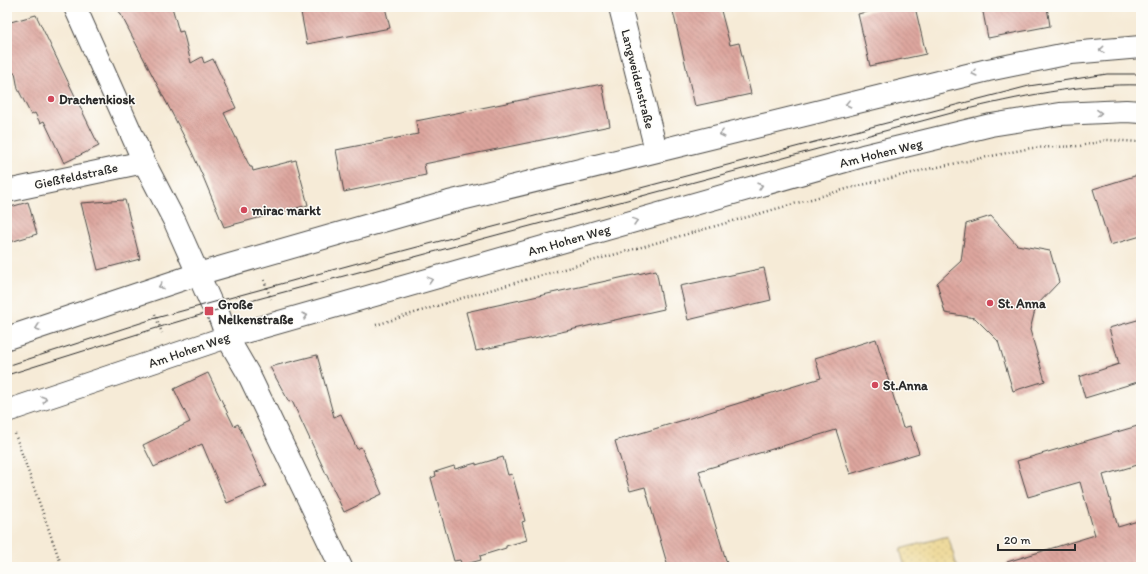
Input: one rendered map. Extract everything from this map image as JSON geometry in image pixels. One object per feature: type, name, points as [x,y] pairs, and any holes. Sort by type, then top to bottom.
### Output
[{"type":"main road","points":[[75,7],[144,162],[175,222],[211,303],[217,310],[227,337],[249,375],[341,567]]},
{"type":"main road","name":"Langweidenstraße","points":[[620,7],[656,150]]},
{"type":"main road","points":[[7,338],[198,274],[449,202],[656,150],[1003,67],[1071,53],[1141,47]]},
{"type":"main road","name":"Am Hohen Weg","points":[[7,411],[227,337],[863,156],[992,126],[1053,115],[1126,111],[1141,112]]},
{"type":"main road","name":"Gießfeldstraße","points":[[7,191],[144,162]]},
{"type":"path","points":[[376,325],[469,296],[857,186],[935,167],[1031,148],[1080,146],[1107,140],[1141,142]]},
{"type":"path","points":[[263,274],[271,304]]},
{"type":"path","points":[[154,312],[163,337]]},
{"type":"path","points":[[7,411],[62,567]]},
{"type":"sand","points":[[948,536],[957,567],[905,567],[900,549]]},
{"type":"building","points":[[117,7],[172,7],[179,32],[183,31],[191,63],[202,57],[204,63],[213,59],[236,108],[224,113],[250,167],[252,167],[253,171],[296,160],[308,205],[224,227],[190,148]]},
{"type":"building","points":[[300,7],[385,7],[390,28],[307,44]]},
{"type":"building","points":[[672,7],[720,7],[730,45],[739,43],[751,94],[695,106]]},
{"type":"building","points":[[887,7],[915,7],[926,54],[870,66],[858,14]]},
{"type":"building","points":[[982,7],[1047,7],[1050,26],[988,38]]},
{"type":"building","points":[[36,15],[99,146],[64,163],[44,121],[40,123],[35,113],[31,115],[18,89],[15,73],[9,74],[7,63],[7,23]]},
{"type":"building","points":[[602,84],[610,126],[424,164],[426,175],[344,192],[336,150],[418,134],[416,121]]},
{"type":"building","points":[[1141,174],[1141,236],[1110,245],[1093,189]]},
{"type":"building","points":[[125,200],[140,259],[98,270],[81,203]]},
{"type":"building","points":[[28,202],[37,234],[7,243],[7,208]]},
{"type":"building","name":"St. Anna","points":[[991,216],[1017,245],[1050,251],[1059,282],[1036,306],[1030,330],[1045,381],[1013,391],[998,341],[975,318],[945,313],[937,283],[961,261],[966,224]]},
{"type":"building","points":[[764,268],[771,300],[688,320],[680,286]]},
{"type":"building","points":[[656,270],[664,309],[476,351],[466,312]]},
{"type":"building","points":[[1141,319],[1141,381],[1085,398],[1079,377],[1119,364],[1109,328]]},
{"type":"building","points":[[876,339],[903,428],[910,426],[919,453],[850,474],[836,430],[699,471],[728,567],[668,567],[645,487],[630,491],[615,441],[821,378],[815,358]]},
{"type":"building","points":[[317,355],[334,417],[341,414],[357,449],[361,447],[382,494],[344,512],[292,401],[289,402],[270,367]]},
{"type":"building","points":[[208,373],[234,426],[238,424],[266,486],[227,503],[202,444],[154,467],[143,445],[190,422],[174,389]]},
{"type":"building","points":[[1141,425],[1141,464],[1103,475],[1118,527],[1141,520],[1141,561],[1121,567],[1008,567],[1007,562],[1095,535],[1080,482],[1028,497],[1017,461]]},
{"type":"building","points":[[503,457],[508,475],[512,474],[525,521],[522,522],[527,540],[480,556],[481,560],[462,565],[460,560],[454,561],[431,478],[436,476],[435,472],[454,466],[455,469],[476,463],[476,465]]},
{"type":"tram line","points":[[7,366],[156,318],[376,258],[1029,86],[1107,74],[1141,74]]},
{"type":"tram line","points":[[7,375],[217,310],[959,111],[1049,92],[1095,86],[1141,85]]},
{"type":"place","name":"Drachenkiosk","points":[[51,99]]},
{"type":"place","name":"mirac markt","points":[[244,210]]},
{"type":"place","name":"St. Anna","points":[[990,303]]},
{"type":"place","name":"Große Nelkenstraße","points":[[209,311]]},
{"type":"place","name":"St.Anna","points":[[875,385]]}]
